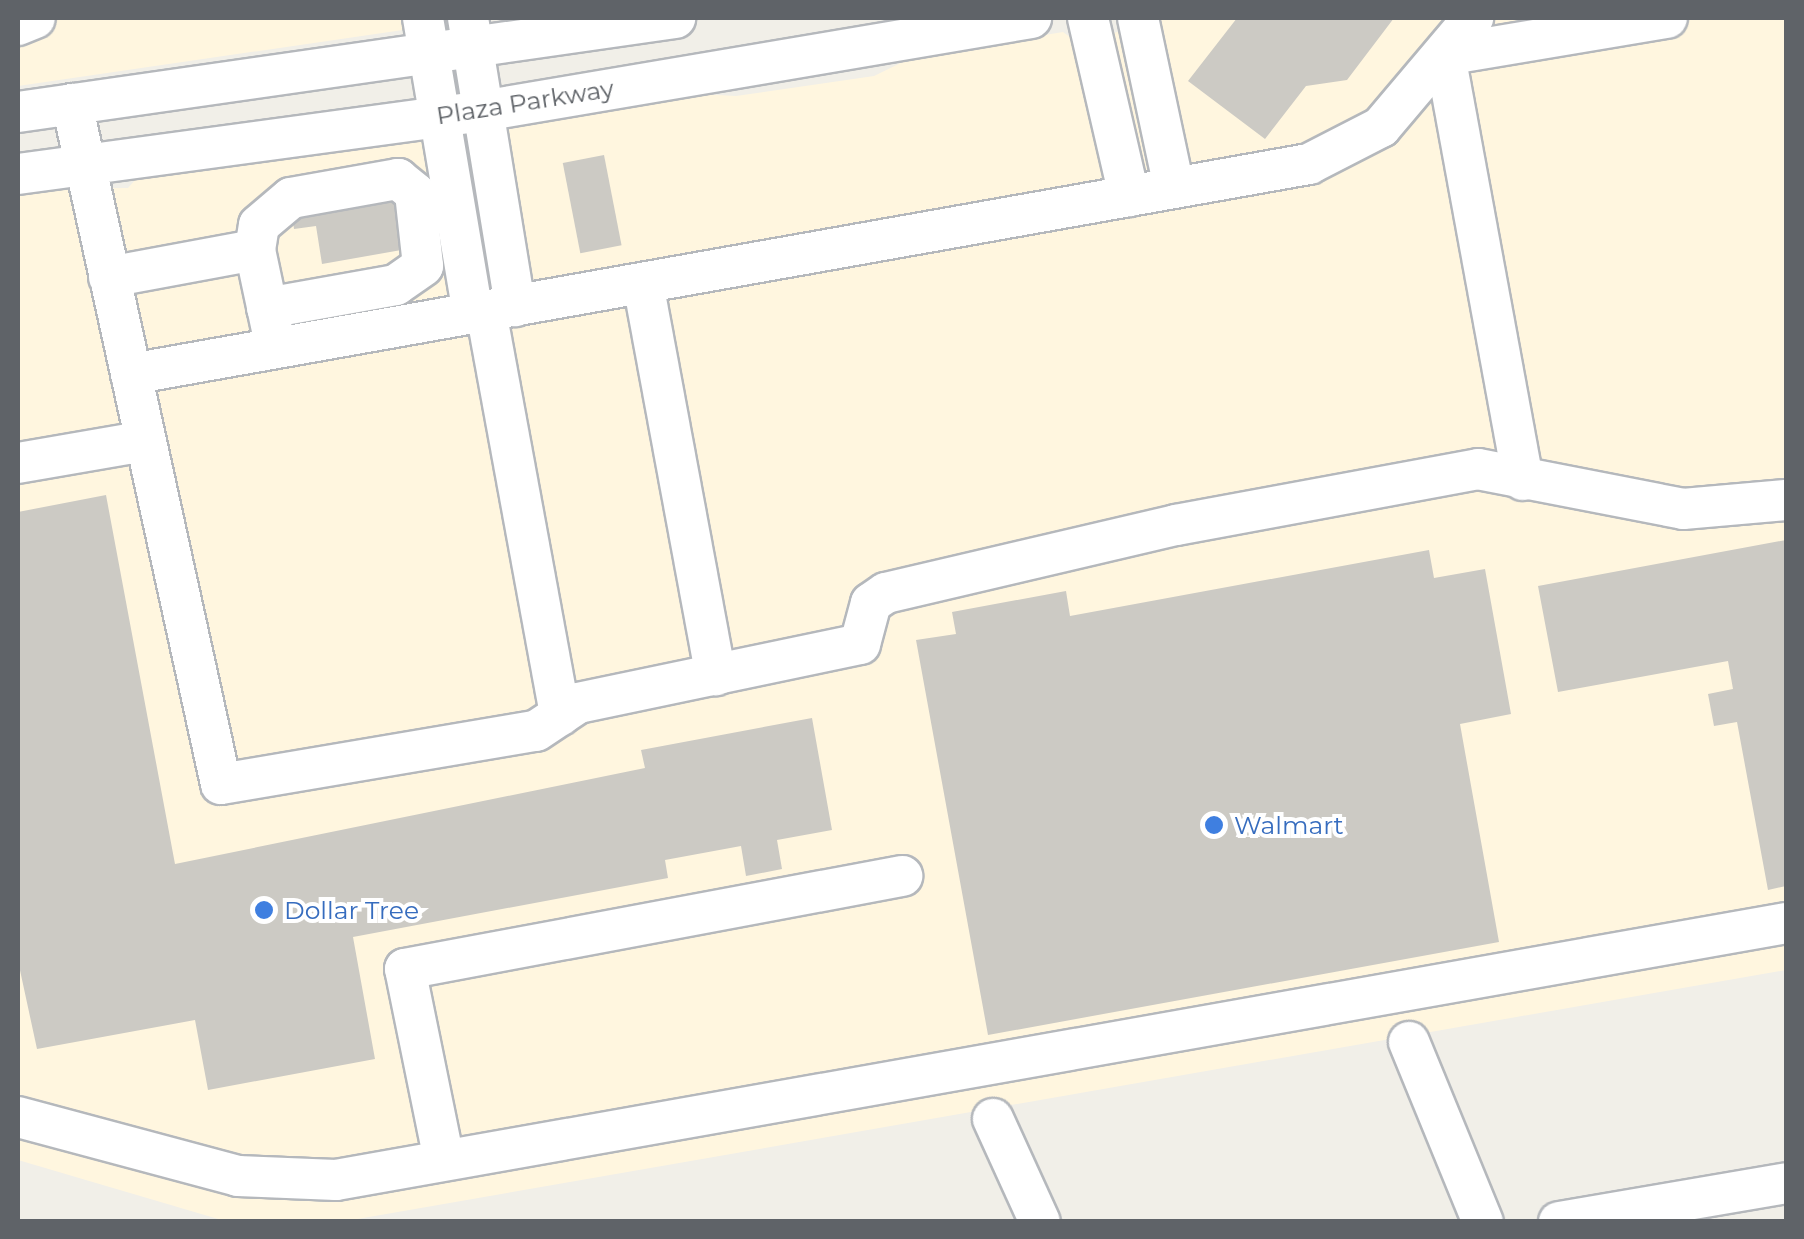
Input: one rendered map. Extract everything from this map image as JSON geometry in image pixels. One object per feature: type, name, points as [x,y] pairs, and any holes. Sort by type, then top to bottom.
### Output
[{"type":"street","points":[[18,25],[35,18]]},
{"type":"street","points":[[18,112],[425,36],[675,18]]},
{"type":"street","name":"Plaza Parkway","points":[[18,174],[482,111],[1030,18]]},
{"type":"street","points":[[1088,18],[1129,196]]},
{"type":"street","points":[[1138,18],[1174,188]]},
{"type":"street","points":[[131,374],[1174,188],[1342,151],[1381,127],[1473,18]]},
{"type":"street","points":[[1445,55],[1648,19]]},
{"type":"street","points":[[470,33],[482,111],[491,310]]},
{"type":"street","points":[[425,36],[438,116],[491,310],[560,716]]},
{"type":"street","points":[[1445,55],[1523,480]]},
{"type":"street","points":[[72,104],[221,784],[536,731],[560,716],[716,674],[860,644],[871,603],[886,594],[1113,547],[1176,525],[1478,468],[1523,480],[1700,510],[1786,500]]},
{"type":"street","points":[[267,308],[396,285],[423,266],[414,193],[398,179],[291,198],[259,225],[255,250],[267,308],[276,348]]},
{"type":"street","points":[[110,277],[255,250]]},
{"type":"street","points":[[643,282],[716,674]]},
{"type":"street","points":[[18,463],[144,441]]},
{"type":"street","points":[[444,1160],[405,969],[902,876]]},
{"type":"street","points":[[18,1117],[238,1176],[336,1180],[1786,923]]},
{"type":"street","points":[[1409,1042],[1484,1222]]},
{"type":"street","points":[[993,1118],[1040,1222]]},
{"type":"street","points":[[1558,1222],[1786,1183]]},
{"type":"shaded area","points":[[18,18],[485,18],[18,86]]},
{"type":"shaded area","points":[[1167,18],[1786,18],[1786,970],[346,1221],[225,1221],[18,1160],[18,189],[128,188],[143,171],[397,133],[414,141],[516,128],[524,115],[681,93],[736,96],[874,76],[913,57],[1063,32],[1078,43]]},
{"type":"building","points":[[1237,18],[1394,18],[1347,80],[1306,86],[1265,139],[1188,81]]},
{"type":"building","points":[[604,155],[622,245],[580,253],[563,163]]},
{"type":"building","points":[[396,190],[407,249],[322,264],[316,226],[294,229],[291,208]]},
{"type":"building","points":[[106,495],[175,864],[645,768],[641,750],[812,718],[832,830],[777,840],[782,869],[746,876],[741,846],[665,860],[668,878],[353,937],[375,1059],[208,1090],[195,1020],[37,1049],[18,961],[18,512]]},
{"type":"building","points":[[1786,540],[1786,886],[1768,890],[1737,722],[1714,726],[1708,694],[1733,689],[1728,661],[1558,692],[1538,586]]},
{"type":"building","name":"Walmart","points":[[1429,550],[1434,578],[1485,569],[1511,714],[1460,724],[1499,942],[988,1035],[916,640],[956,634],[952,612],[1066,591],[1070,616]]},
{"type":"place","name":"Walmart","points":[[1214,825]]},
{"type":"place","name":"Dollar Tree","points":[[264,910]]}]
